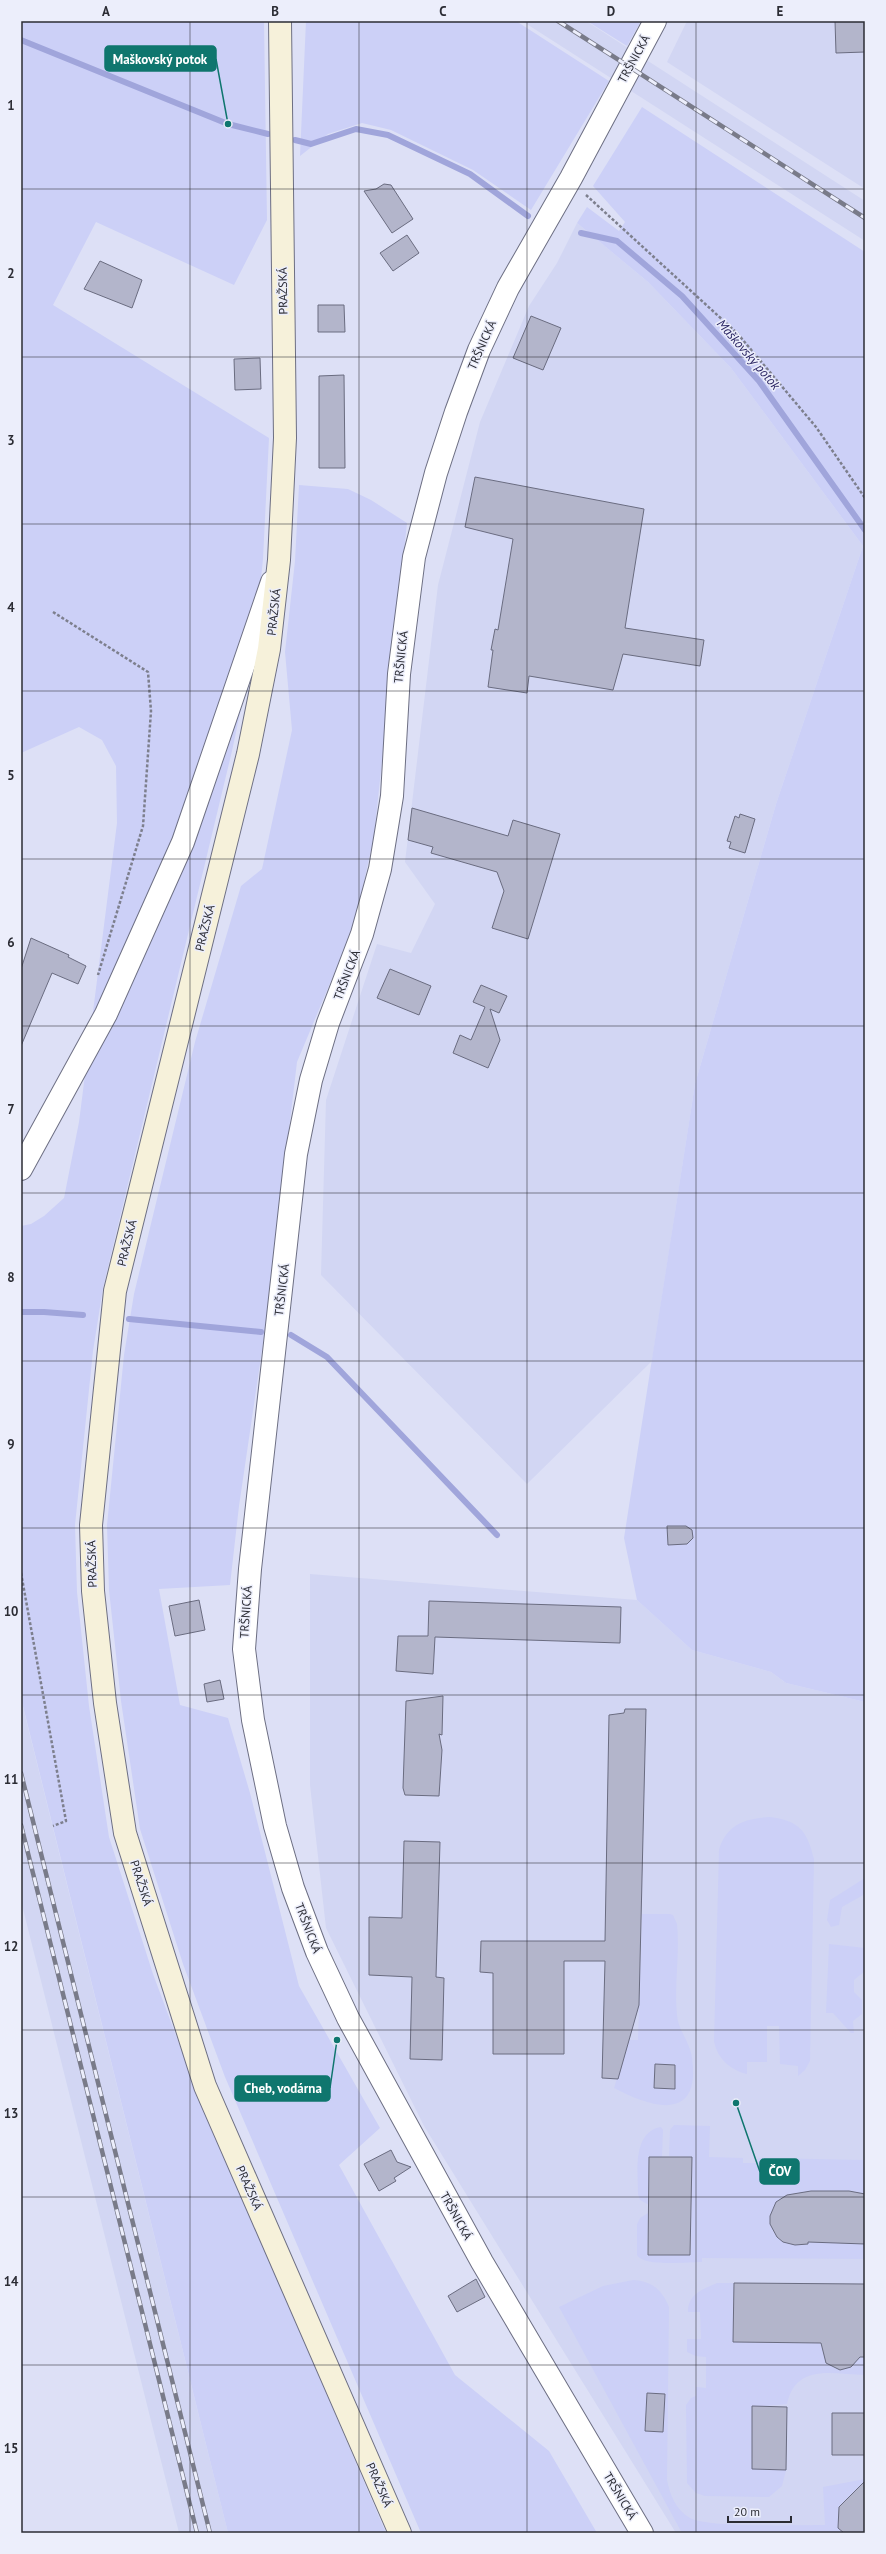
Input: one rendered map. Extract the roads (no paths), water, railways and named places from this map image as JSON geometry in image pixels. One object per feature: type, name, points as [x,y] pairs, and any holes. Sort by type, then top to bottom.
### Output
[{"type":"main road","name":"PRAŽSKÁ","points":[[280,21],[285,438],[279,560],[269,649],[248,754],[115,1291],[91,1525],[93,1591],[105,1703],[125,1833],[205,2086],[400,2533]]},
{"type":"street","name":"TRŠNICKÁ","points":[[642,2533],[485,2269],[348,2018],[317,1952],[293,1888],[274,1823],[253,1720],[244,1649],[250,1569],[296,1154],[311,1080],[328,1023],[362,934],[380,868],[392,796],[399,674],[414,557],[444,450],[479,350],[508,288],[571,178],[655,21]]},
{"type":"street","name":"PRAŽSKÁ","points":[[21,1169],[106,1014],[183,842],[279,560]]},
{"type":"waterway","name":"Maškovský potok","points":[[21,40],[228,124],[268,134]]},
{"type":"waterway","name":"Maškovský potok","points":[[295,140],[311,144],[356,129],[388,135],[470,174],[528,216]]},
{"type":"waterway","name":"Maškovský potok","points":[[581,233],[617,241],[682,296],[759,381],[865,530]]},
{"type":"waterway","points":[[21,1312],[83,1315]]},
{"type":"waterway","points":[[129,1319],[261,1332]]},
{"type":"waterway","points":[[291,1335],[327,1357],[497,1535]]},
{"type":"railway","points":[[558,21],[865,218]]},
{"type":"railway","points":[[21,1773],[210,2533]]},
{"type":"railway","points":[[21,1825],[197,2533]]},
{"type":"place","name":"Maškovský potok","points":[[228,124]]},
{"type":"place","name":"Cheb, vodárna","points":[[337,2040]]},
{"type":"place","name":"ČOV","points":[[736,2103]]}]
